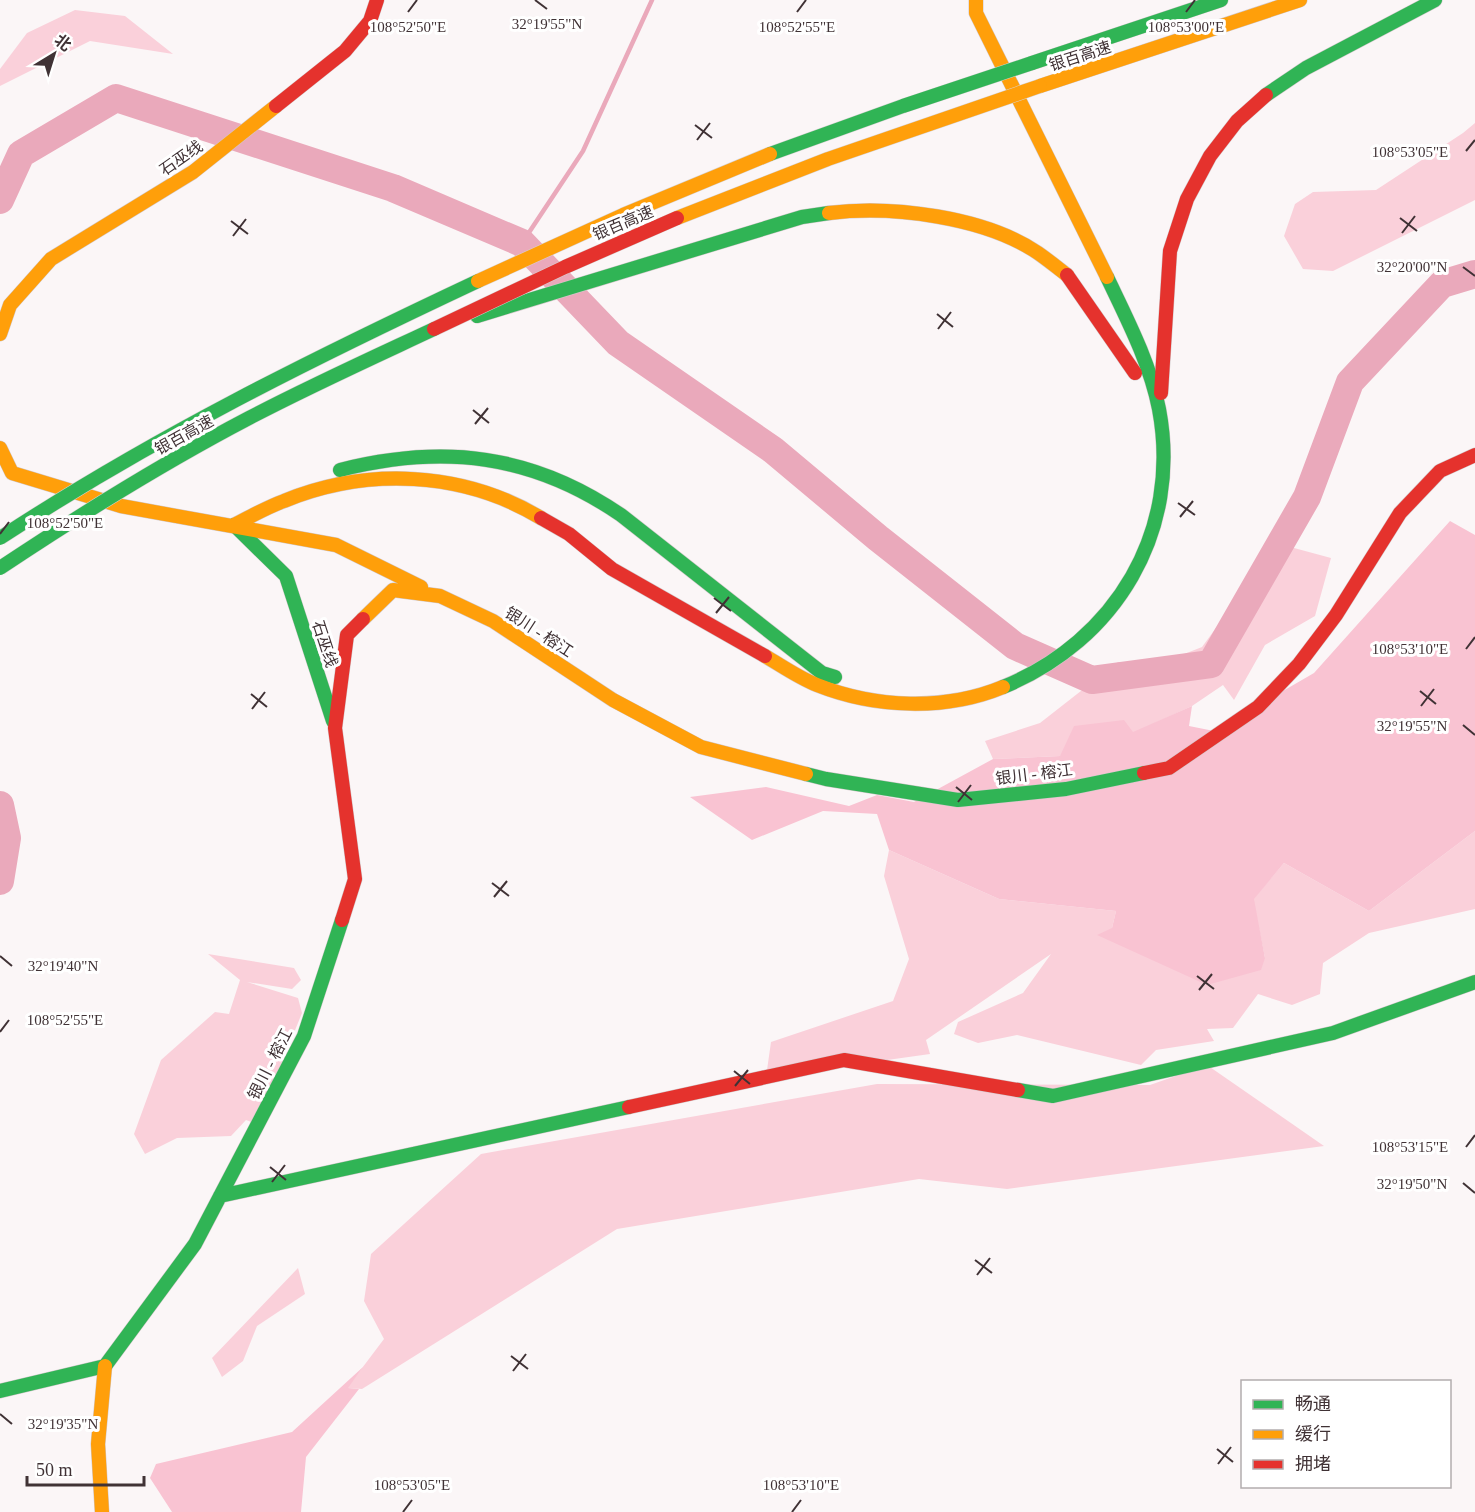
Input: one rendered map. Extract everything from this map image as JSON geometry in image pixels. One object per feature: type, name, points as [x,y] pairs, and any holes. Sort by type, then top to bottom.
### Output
[{"type":"main road","name":"石巫线","points":[[0,334],[10,305],[51,259],[193,172],[345,51],[370,21],[377,0]]},
{"type":"main road","points":[[234,525],[280,494],[330,472],[383,459],[438,455],[492,460],[545,474],[594,498],[639,528],[822,673],[868,687],[915,691],[963,686],[1010,678],[1043,669],[1077,645],[1138,565],[1155,521],[1163,477],[1163,433],[1160,411],[1143,357],[1084,228],[976,13],[976,0]]},
{"type":"main road","points":[[1032,63],[1174,6],[1181,0]]},
{"type":"main road","name":"银百高速","points":[[0,538],[138,452],[206,413],[346,342],[507,266],[672,194],[776,152],[925,98],[1221,0]]},
{"type":"main road","name":"银百高速","points":[[0,568],[84,514],[218,435],[347,369],[528,284],[702,208],[869,143],[1300,0]]},
{"type":"main road","points":[[1160,411],[1170,250],[1183,206],[1204,164],[1233,124],[1271,89],[1293,74],[1435,0]]},
{"type":"main road","points":[[978,48],[1086,266]]},
{"type":"main road","points":[[428,332],[802,217],[855,210],[907,212],[933,215],[987,229],[1037,252],[1067,275],[1135,373]]},
{"type":"main road","points":[[1101,298],[1135,373],[1146,413],[1150,455],[1147,492],[1137,532],[1114,580],[1106,604]]},
{"type":"main road","points":[[0,448],[12,474],[122,506],[336,545],[440,596]]},
{"type":"main road","name":"银川 - 榕江","points":[[105,1366],[195,1244],[304,1036],[355,879],[335,728],[347,635],[393,590],[440,596],[493,621],[613,700],[701,747],[826,779],[958,800],[1066,789],[1169,768],[1258,707],[1299,664],[1336,615],[1400,513],[1440,471],[1475,454]]},
{"type":"main road","points":[[234,525],[277,502],[324,486],[372,478],[421,479],[474,488],[524,507],[571,534],[612,569],[816,685],[841,694],[890,704],[940,704],[965,700],[1010,678]]},
{"type":"main road","name":"石巫线","points":[[234,525],[286,576],[335,728]]},
{"type":"main road","points":[[220,1196],[844,1060],[1053,1096],[1333,1033],[1475,982]]},
{"type":"main road","points":[[0,1391],[105,1366],[98,1444],[102,1512]]},
{"type":"shaded area","points":[[75,10],[125,16],[173,54],[90,41],[0,86],[0,69],[27,33]]},
{"type":"shaded area","points":[[1475,123],[1475,200],[1333,271],[1303,269],[1284,236],[1295,204],[1313,192],[1376,190]]},
{"type":"shaded area","points":[[1450,521],[1475,535],[1475,831],[1369,911],[1284,863],[1254,899],[1265,958],[1261,970],[1207,985],[1097,935],[1112,928],[1116,911],[999,899],[889,850],[877,814],[823,811],[752,840],[690,797],[766,787],[849,806],[877,795],[914,802],[993,759],[1060,756],[1074,726],[1124,720],[1133,732],[1192,706],[1189,726],[1214,731],[1314,673]]},
{"type":"shaded area","points":[[1283,545],[1331,558],[1315,616],[1265,645],[1234,700],[1223,685],[1192,706],[1133,733],[1060,756],[993,759],[985,741],[1040,723],[1118,662],[1151,667],[1202,647],[1262,565],[1283,557]]},
{"type":"shaded area","points":[[1475,831],[1475,909],[1369,933],[1323,963],[1320,994],[1292,1005],[1258,994],[1233,1028],[1207,1029],[1214,1041],[1156,1050],[1141,1065],[1017,1035],[978,1043],[954,1034],[958,1022],[1023,993],[1051,954],[926,1040],[930,1054],[766,1077],[771,1042],[893,1001],[909,959],[884,876],[889,850],[999,899],[1116,911],[1112,928],[1265,958],[1253,899],[1284,863],[1369,911]]},
{"type":"shaded area","points":[[208,954],[294,968],[301,980],[292,989],[247,982],[298,998],[302,1013],[257,1124],[246,1120],[231,1136],[177,1138],[145,1154],[134,1134],[161,1060],[215,1012],[229,1014],[240,980]]},
{"type":"shaded area","points":[[1207,1065],[1324,1146],[1007,1189],[919,1179],[617,1229],[362,1389],[347,1388],[384,1339],[364,1301],[371,1254],[481,1154],[877,1084],[1150,1085]]},
{"type":"shaded area","points":[[298,1268],[305,1294],[257,1326],[243,1361],[222,1377],[212,1358]]},
{"type":"shaded area","points":[[363,1367],[348,1388],[359,1389],[306,1457],[301,1512],[172,1512],[150,1478],[156,1464],[292,1432]]},
{"type":"waterway","points":[[522,243],[583,151],[652,0]]},
{"type":"waterway","points":[[0,200],[21,154],[116,98],[393,188],[522,243],[618,343],[773,450],[878,538],[1015,646],[1092,680],[1211,664],[1307,497],[1350,382],[1442,284],[1475,274]]},
{"type":"waterway","points":[[0,805],[7,838],[0,881]]},
{"type":"traffic: fast","points":[[1032,63],[1221,0]]},
{"type":"traffic: fast","points":[[1266,95],[1306,68],[1435,0]]},
{"type":"traffic: fast","points":[[770,154],[1032,63]]},
{"type":"traffic: fast","points":[[477,316],[802,217],[829,213]]},
{"type":"traffic: fast","points":[[1003,687],[1043,667],[1078,641],[1108,611],[1132,576],[1150,538],[1160,497],[1164,454],[1159,409],[1150,375],[1107,277]]},
{"type":"traffic: fast","points":[[0,538],[116,466],[234,401],[478,281]]},
{"type":"traffic: fast","points":[[0,568],[61,528],[217,435],[434,329]]},
{"type":"traffic: fast","points":[[340,470],[415,457],[451,457],[486,460],[520,467],[554,479],[588,494],[621,515],[822,673],[835,677]]},
{"type":"traffic: fast","points":[[234,525],[286,576],[333,721]]},
{"type":"traffic: fast","points":[[806,774],[958,800],[1066,789],[1144,773]]},
{"type":"traffic: fast","points":[[0,1391],[105,1366],[195,1244],[304,1036],[342,920]]},
{"type":"traffic: fast","points":[[1018,1090],[1053,1096],[1333,1033],[1475,982]]},
{"type":"traffic: fast","points":[[220,1196],[629,1107]]},
{"type":"traffic: slow","points":[[976,0],[976,13],[1107,277]]},
{"type":"traffic: slow","points":[[1040,86],[1300,0]]},
{"type":"traffic: slow","points":[[677,218],[828,159],[1040,86]]},
{"type":"traffic: slow","points":[[0,334],[10,305],[51,259],[193,172],[276,106]]},
{"type":"traffic: slow","points":[[478,281],[623,215],[770,154]]},
{"type":"traffic: slow","points":[[829,213],[881,211],[937,216],[965,222],[992,230],[1016,241],[1038,253],[1067,275]]},
{"type":"traffic: slow","points":[[0,448],[12,473],[121,506],[336,545],[421,587]]},
{"type":"traffic: slow","points":[[234,525],[278,503],[316,490],[381,479],[414,479],[447,483],[480,491],[511,502],[541,518]]},
{"type":"traffic: slow","points":[[363,619],[393,590],[440,596],[493,621],[613,700],[701,747],[806,774]]},
{"type":"traffic: slow","points":[[765,656],[817,685],[839,693],[886,702],[910,704],[958,700],[1003,687]]},
{"type":"traffic: slow","points":[[102,1512],[98,1444],[105,1366]]},
{"type":"traffic: jam","points":[[276,106],[345,51],[370,21],[377,0]]},
{"type":"traffic: jam","points":[[1161,393],[1170,251],[1187,199],[1210,156],[1237,121],[1266,95]]},
{"type":"traffic: jam","points":[[434,329],[565,267],[677,218]]},
{"type":"traffic: jam","points":[[1067,275],[1135,373]]},
{"type":"traffic: jam","points":[[1144,773],[1169,768],[1258,707],[1299,664],[1336,615],[1400,513],[1440,471],[1475,455]]},
{"type":"traffic: jam","points":[[541,518],[569,534],[612,569],[765,656]]},
{"type":"traffic: jam","points":[[342,920],[355,879],[335,728],[347,635],[363,619]]},
{"type":"traffic: jam","points":[[629,1107],[844,1060],[1018,1090]]}]
